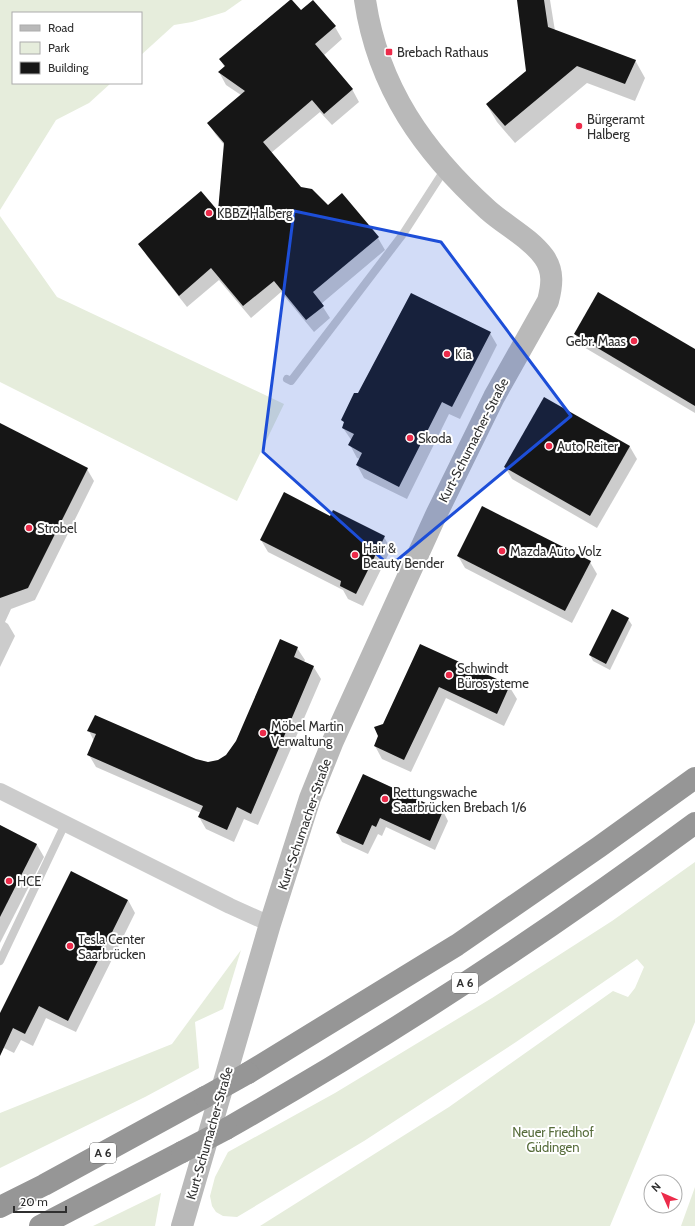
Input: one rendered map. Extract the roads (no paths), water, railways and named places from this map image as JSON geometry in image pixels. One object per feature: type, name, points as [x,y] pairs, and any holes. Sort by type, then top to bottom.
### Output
[{"type":"highway","name":"A 6","points":[[0,1207],[44,1185],[248,1073],[457,945],[599,847],[695,778]]},
{"type":"highway","name":"A 6","points":[[40,1226],[226,1129],[344,1060],[480,974],[619,880],[695,823]]},
{"type":"street","name":"Kurt-Schumacher-Straße","points":[[182,1226],[270,924],[310,798],[333,741],[461,461],[494,397],[548,301],[551,288],[552,277],[545,258],[536,248],[490,212],[445,168],[419,135],[390,86],[368,22],[365,0]]},
{"type":"street","points":[[0,790],[230,906],[270,924]]},
{"type":"lane","points":[[287,379],[291,381],[402,234],[445,168]]},
{"type":"lane","points":[[0,961],[66,824]]},
{"type":"place","name":"Brebach Rathaus","points":[[389,52]]},
{"type":"place","name":"Bürgeramt Halberg","points":[[579,126]]},
{"type":"place","name":"KBBZ Halberg","points":[[209,213]]},
{"type":"place","name":"Gebr. Maas","points":[[634,341]]},
{"type":"place","name":"Kia","points":[[447,354]]},
{"type":"place","name":"Skoda","points":[[410,438]]},
{"type":"place","name":"Auto Reiter","points":[[549,446]]},
{"type":"place","name":"Strobel","points":[[29,528]]},
{"type":"place","name":"Mazda Auto Volz","points":[[502,551]]},
{"type":"place","name":"Hair & Beauty Bender","points":[[355,555]]},
{"type":"place","name":"Schwindt Bürosysteme","points":[[449,675]]},
{"type":"place","name":"Möbel Martin Verwaltung","points":[[263,733]]},
{"type":"place","name":"Rettungswache Saarbrücken Brebach 1/6","points":[[385,799]]},
{"type":"place","name":"HCE","points":[[9,881]]},
{"type":"place","name":"Tesla Center Saarbrücken","points":[[70,946]]},
{"type":"park label","name":"Neuer Friedhof Güdingen","points":[[553,1140]]}]
